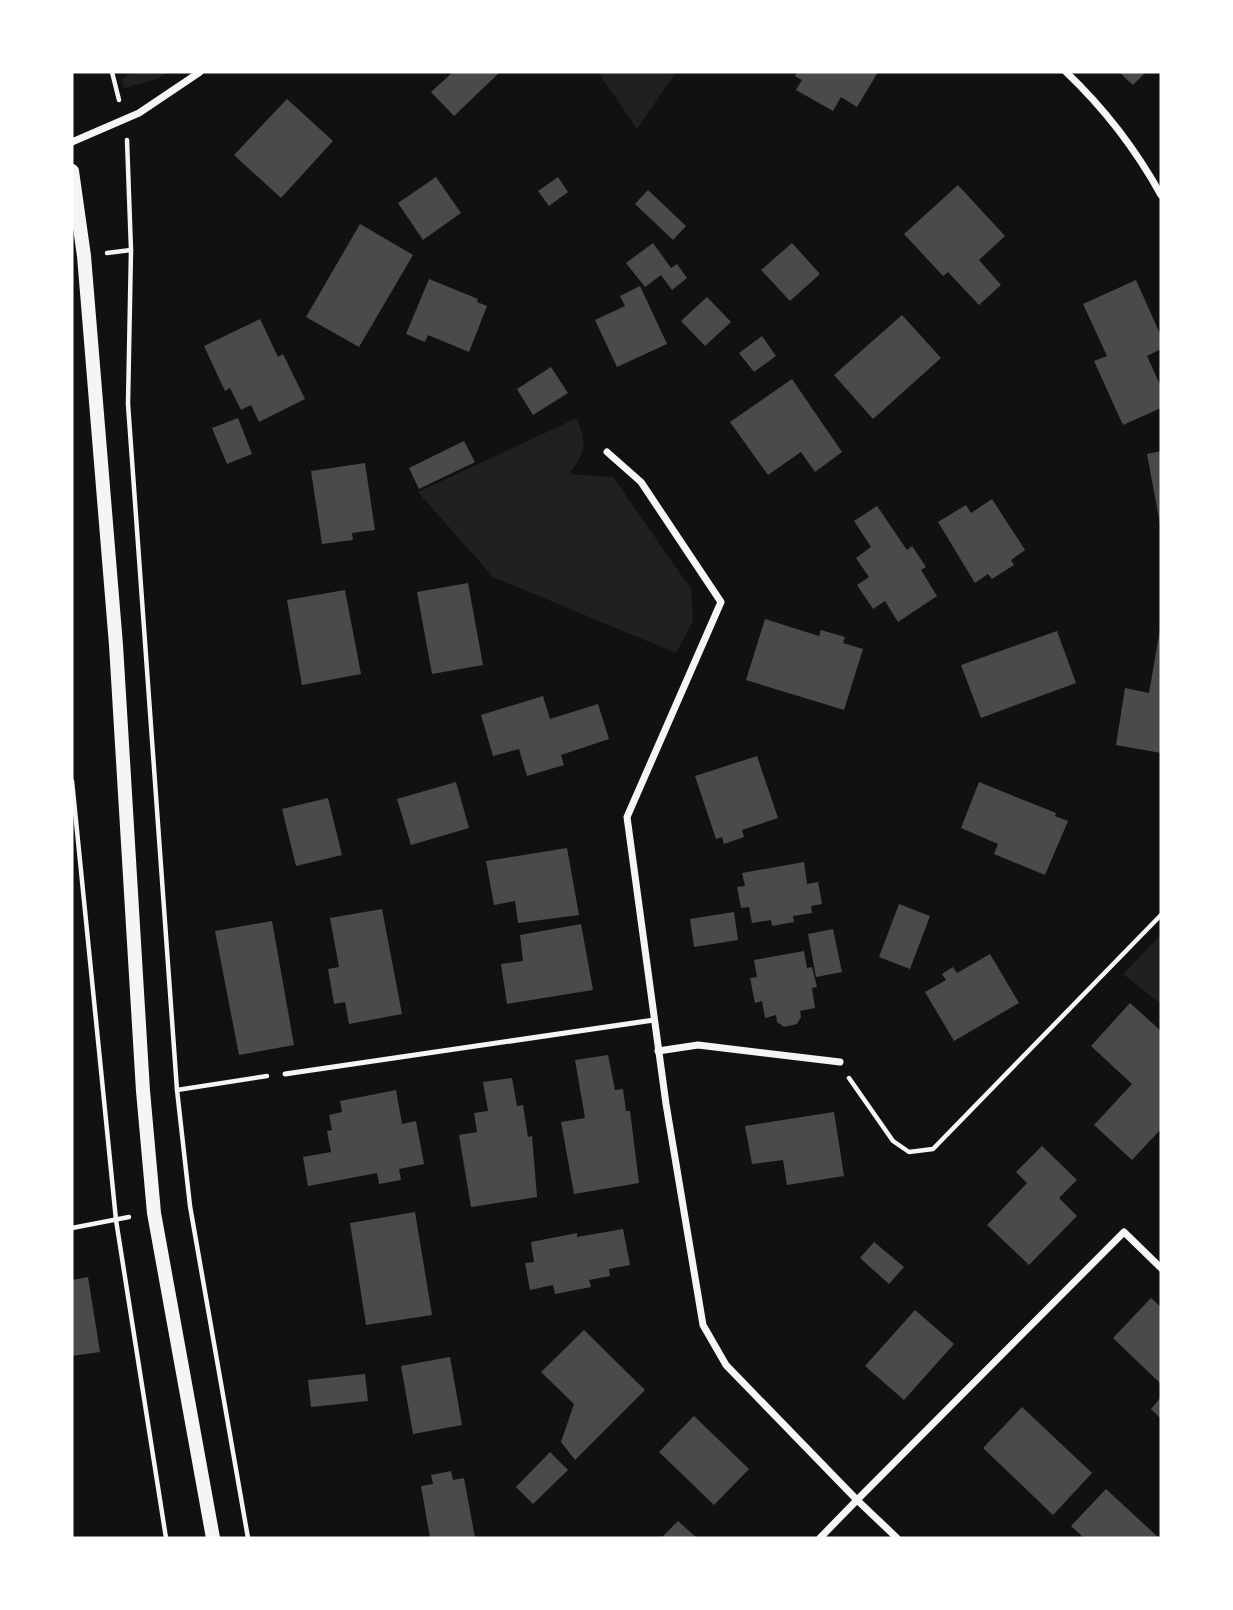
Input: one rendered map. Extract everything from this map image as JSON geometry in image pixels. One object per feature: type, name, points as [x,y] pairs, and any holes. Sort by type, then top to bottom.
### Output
[{"type":"main road","points":[[72,171],[84,256],[114,631],[143,1091],[154,1213],[213,1538]]},
{"type":"street","points":[[72,142],[125,120],[200,72]]},
{"type":"street","points":[[1066,72],[1108,115],[1139,155],[1161,195]]},
{"type":"street","points":[[607,452],[641,482],[721,601],[627,817],[658,1051],[703,1325],[726,1365],[897,1538]]},
{"type":"street","points":[[658,1051],[698,1045],[840,1062]]},
{"type":"street","points":[[820,1538],[1124,1233],[1161,1268]]},
{"type":"lane","points":[[285,1073],[654,1020]]},
{"type":"path","points":[[112,72],[125,120],[131,250],[128,404],[177,1090],[190,1206],[248,1538]]},
{"type":"path","points":[[72,781],[116,1220],[166,1538]]},
{"type":"path","points":[[840,1062],[868,1109],[893,1141],[909,1152],[933,1149],[1161,915]]},
{"type":"path","points":[[177,1090],[285,1073]]},
{"type":"shaded area","points":[[133,72],[168,72],[157,79],[124,88],[122,79]]},
{"type":"shaded area","points":[[598,72],[676,72],[637,129]]},
{"type":"shaded area","points":[[577,418],[583,448],[569,474],[613,477],[691,589],[693,621],[676,653],[493,577],[418,492]]},
{"type":"shaded area","points":[[1161,935],[1161,1004],[1123,974]]},
{"type":"building","points":[[453,72],[500,72],[454,116],[431,92]]},
{"type":"building","points":[[797,72],[878,72],[857,107],[841,97],[833,111],[796,90],[802,80],[795,76]]},
{"type":"building","points":[[1119,72],[1146,72],[1133,85]]},
{"type":"building","points":[[287,99],[333,141],[281,198],[234,155]]},
{"type":"building","points":[[436,177],[461,213],[423,240],[398,203]]},
{"type":"building","points":[[558,177],[568,192],[549,206],[538,191]]},
{"type":"building","points":[[958,185],[1005,236],[979,260],[1001,285],[979,305],[948,272],[943,276],[904,234]]},
{"type":"building","points":[[648,190],[686,226],[673,240],[635,204]]},
{"type":"building","points":[[360,224],[413,255],[359,347],[306,317]]},
{"type":"building","points":[[653,243],[671,268],[677,264],[687,278],[672,290],[661,275],[645,287],[626,263]]},
{"type":"building","points":[[792,243],[820,274],[790,301],[761,270]]},
{"type":"building","points":[[429,279],[478,299],[477,302],[487,306],[469,352],[428,335],[425,342],[406,334]]},
{"type":"building","points":[[1136,280],[1161,336],[1161,349],[1147,356],[1161,387],[1161,408],[1123,425],[1094,361],[1107,356],[1083,304]]},
{"type":"building","points":[[640,286],[667,344],[617,367],[595,320],[625,306],[620,296]]},
{"type":"building","points":[[707,297],[731,322],[705,346],[681,321]]},
{"type":"building","points":[[902,315],[941,358],[873,419],[834,375]]},
{"type":"building","points":[[260,319],[278,357],[283,354],[305,399],[259,422],[251,405],[241,410],[230,388],[225,391],[204,346]]},
{"type":"building","points":[[762,336],[776,356],[754,372],[739,353]]},
{"type":"building","points":[[551,367],[568,393],[533,415],[517,389]]},
{"type":"building","points":[[792,379],[842,452],[815,472],[801,452],[768,475],[730,422]]},
{"type":"building","points":[[238,418],[252,454],[227,464],[212,428]]},
{"type":"building","points":[[464,441],[475,462],[419,489],[409,468]]},
{"type":"building","points":[[1161,451],[1161,524],[1160,524],[1147,454]]},
{"type":"building","points":[[365,463],[375,530],[352,533],[353,540],[322,544],[311,471]]},
{"type":"building","points":[[992,499],[1025,550],[1011,560],[1014,565],[992,579],[988,574],[975,583],[938,522],[966,505],[971,513]]},
{"type":"building","points":[[877,506],[907,550],[912,546],[926,567],[921,570],[937,596],[898,622],[885,601],[873,609],[857,585],[869,577],[856,558],[871,547],[854,521]]},
{"type":"building","points":[[468,583],[483,665],[432,674],[417,592]]},
{"type":"building","points":[[345,590],[361,674],[302,685],[287,600]]},
{"type":"building","points":[[765,619],[819,636],[821,630],[845,637],[843,643],[863,649],[844,710],[746,680]]},
{"type":"building","points":[[1160,629],[1161,753],[1116,745],[1125,688],[1149,693]]},
{"type":"building","points":[[1057,631],[1076,683],[981,718],[961,665]]},
{"type":"building","points":[[543,696],[550,719],[598,704],[609,739],[561,755],[564,765],[527,776],[519,749],[493,756],[481,715]]},
{"type":"building","points":[[757,756],[778,818],[742,830],[744,837],[724,844],[722,837],[716,839],[695,776]]},
{"type":"building","points":[[456,782],[469,828],[411,845],[397,799]]},
{"type":"building","points":[[979,782],[1056,813],[1055,816],[1068,821],[1045,875],[994,854],[998,844],[961,828]]},
{"type":"building","points":[[328,798],[342,855],[296,866],[282,809]]},
{"type":"building","points":[[567,848],[579,915],[518,923],[515,901],[494,905],[486,861]]},
{"type":"building","points":[[804,862],[807,884],[818,882],[822,904],[811,906],[812,913],[793,916],[794,922],[772,926],[771,920],[752,923],[749,907],[741,908],[737,887],[745,886],[742,873]]},
{"type":"building","points":[[899,904],[930,916],[910,969],[879,957]]},
{"type":"building","points":[[382,909],[402,1014],[349,1024],[345,1002],[334,1004],[328,969],[339,967],[330,918]]},
{"type":"building","points":[[734,912],[738,940],[694,947],[690,919]]},
{"type":"building","points":[[272,921],[294,1045],[239,1055],[215,931]]},
{"type":"building","points":[[581,924],[593,990],[507,1004],[501,964],[523,961],[520,935]]},
{"type":"building","points":[[833,929],[842,972],[816,977],[808,934]]},
{"type":"building","points":[[804,951],[807,968],[812,967],[817,987],[812,988],[815,1008],[800,1011],[801,1017],[797,1024],[784,1027],[777,1022],[776,1015],[765,1018],[762,1001],[755,1003],[750,978],[757,977],[754,960]]},
{"type":"building","points":[[990,954],[1019,1003],[954,1041],[925,992],[946,980],[942,974],[953,967],[957,973]]},
{"type":"building","points":[[1130,1003],[1161,1031],[1161,1129],[1132,1160],[1094,1125],[1132,1084],[1091,1046]]},
{"type":"building","points":[[608,1055],[615,1090],[623,1089],[626,1111],[630,1111],[639,1183],[574,1194],[561,1122],[585,1118],[575,1060]]},
{"type":"building","points":[[512,1078],[517,1106],[523,1105],[528,1137],[532,1136],[537,1197],[471,1207],[459,1135],[477,1132],[474,1113],[488,1111],[483,1082]]},
{"type":"building","points":[[396,1090],[402,1124],[416,1121],[424,1164],[399,1169],[401,1180],[379,1184],[377,1173],[308,1186],[303,1157],[331,1152],[327,1131],[332,1130],[329,1115],[342,1112],[340,1101]]},
{"type":"building","points":[[834,1112],[844,1176],[787,1185],[783,1160],[752,1164],[745,1126]]},
{"type":"building","points":[[1042,1146],[1077,1180],[1059,1198],[1077,1216],[1029,1265],[987,1225],[1027,1183],[1016,1172]]},
{"type":"building","points":[[415,1212],[432,1315],[366,1325],[350,1223]]},
{"type":"building","points":[[623,1229],[630,1265],[609,1269],[610,1276],[589,1280],[591,1287],[555,1294],[553,1285],[530,1290],[525,1263],[534,1262],[531,1242],[577,1233],[577,1237]]},
{"type":"building","points":[[874,1242],[904,1267],[889,1284],[860,1258]]},
{"type":"building","points":[[88,1277],[100,1352],[72,1356],[72,1280]]},
{"type":"building","points":[[1151,1298],[1161,1307],[1161,1384],[1113,1338]]},
{"type":"building","points":[[915,1310],[954,1344],[904,1400],[865,1366]]},
{"type":"building","points":[[584,1330],[645,1390],[575,1460],[561,1442],[574,1404],[541,1372]]},
{"type":"building","points":[[450,1357],[462,1425],[413,1434],[401,1366]]},
{"type":"building","points":[[365,1374],[368,1401],[311,1407],[308,1380]]},
{"type":"building","points":[[1161,1397],[1161,1419],[1151,1409]]},
{"type":"building","points":[[1022,1407],[1092,1473],[1053,1515],[983,1448]]},
{"type":"building","points":[[694,1416],[749,1469],[714,1505],[659,1452]]},
{"type":"building","points":[[550,1452],[568,1470],[533,1504],[516,1487]]},
{"type":"building","points":[[451,1471],[453,1480],[464,1478],[475,1538],[430,1538],[421,1486],[433,1484],[431,1475]]},
{"type":"building","points":[[1106,1489],[1159,1538],[1084,1538],[1071,1526]]},
{"type":"building","points":[[678,1521],[697,1538],[661,1538]]}]
